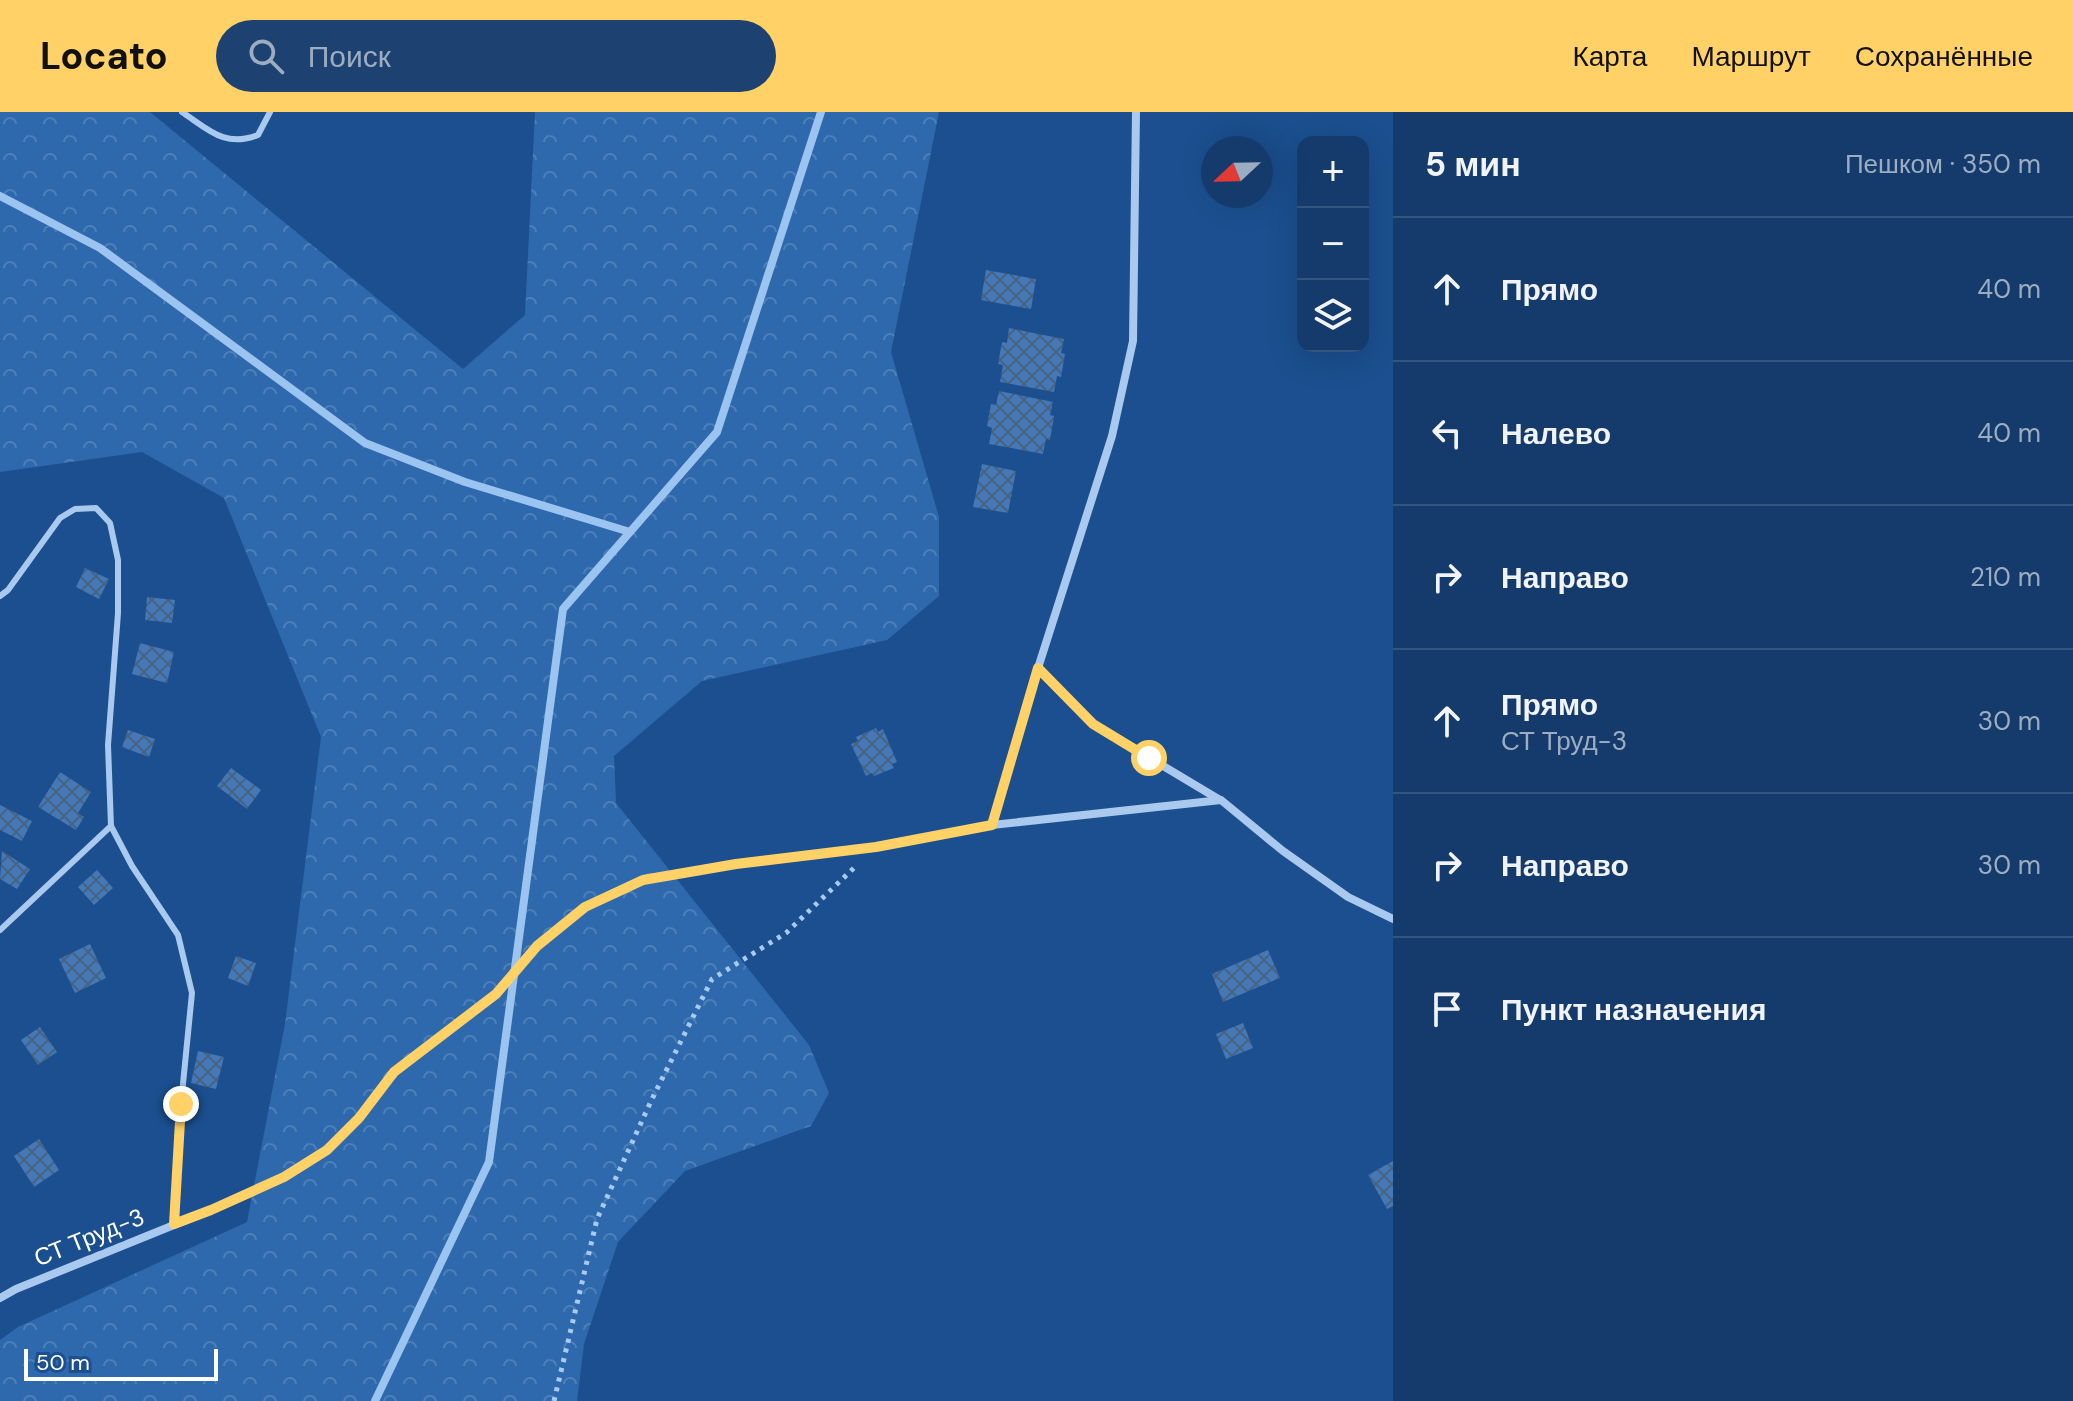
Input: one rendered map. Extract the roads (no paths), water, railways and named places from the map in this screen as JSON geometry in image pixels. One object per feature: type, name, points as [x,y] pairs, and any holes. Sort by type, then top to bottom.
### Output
[{"type":"street","points":[[1136,112],[1133,341],[1112,436],[1038,668],[1093,724],[1221,800],[1283,851],[1348,897],[1393,919]]},
{"type":"street","name":"СТ Труд-3","points":[[0,1298],[284,1177],[327,1150],[359,1118],[394,1072],[496,994],[537,946],[585,907],[643,880],[736,864],[876,847],[992,825],[1221,800]]},
{"type":"lane","points":[[182,112],[225,140],[243,141],[258,135],[270,112]]},
{"type":"lane","points":[[0,596],[8,590],[60,518],[75,509],[96,508],[110,523],[118,560],[118,613],[108,745],[111,826],[132,866],[178,935],[192,993],[174,1224]]},
{"type":"lane","points":[[992,825],[1038,668]]},
{"type":"lane","points":[[0,930],[111,826]]},
{"type":"waterway","points":[[375,1401],[489,1162],[563,609],[717,432],[821,112]]},
{"type":"waterway","points":[[0,196],[100,248],[365,443],[465,482],[630,532]]}]
